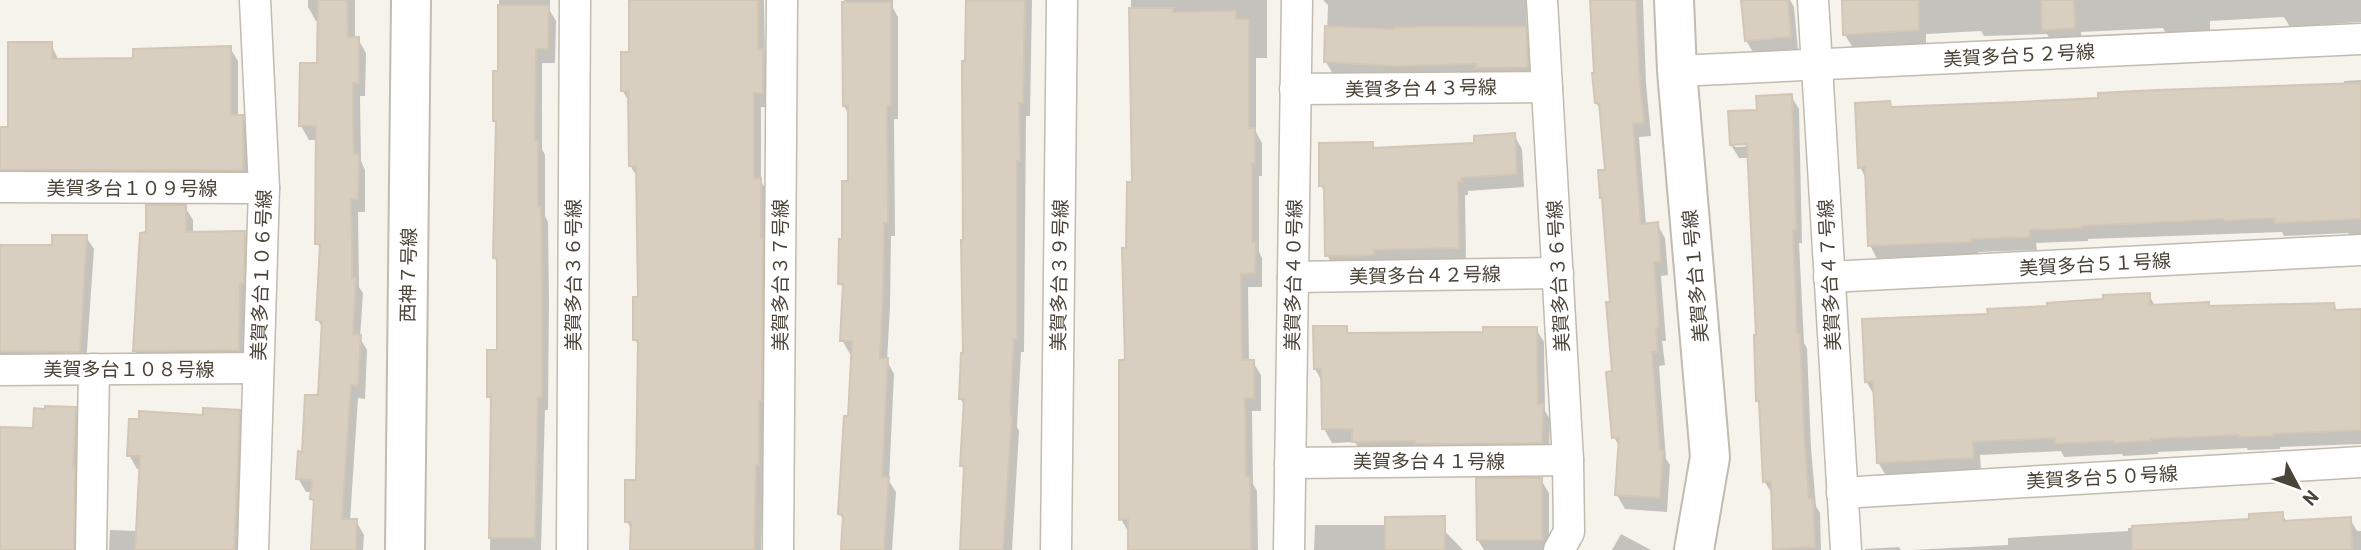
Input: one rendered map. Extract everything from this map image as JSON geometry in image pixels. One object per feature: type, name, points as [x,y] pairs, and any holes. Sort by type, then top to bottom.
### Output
[{"type":"street","name":"美賀多台１０６号線","points":[[253,550],[264,188],[255,0]]},
{"type":"street","name":"西神７号線","points":[[405,550],[411,0]]},
{"type":"street","name":"美賀多台３６号線","points":[[572,550],[575,0]]},
{"type":"street","name":"美賀多台３７号線","points":[[778,550],[782,0]]},
{"type":"street","name":"美賀多台３９号線","points":[[1056,550],[1062,0]]},
{"type":"street","name":"美賀多台４０号線","points":[[1289,550],[1297,0]]},
{"type":"street","name":"美賀多台３６号線","points":[[1542,0],[1568,460],[1569,532],[1559,550]]},
{"type":"street","name":"美賀多台１号線","points":[[1674,0],[1677,71],[1710,457],[1694,550]]},
{"type":"street","name":"美賀多台４７号線","points":[[1813,0],[1846,550]]},
{"type":"street","name":"美賀多台５２号線","points":[[1677,71],[2361,39]]},
{"type":"street","name":"美賀多台４３号線","points":[[1295,89],[1547,86]]},
{"type":"street","name":"美賀多台１０９号線","points":[[0,187],[264,188]]},
{"type":"street","name":"美賀多台５１号線","points":[[1829,277],[2361,250]]},
{"type":"street","name":"美賀多台４２号線","points":[[1293,277],[1558,273]]},
{"type":"street","name":"美賀多台１０８号線","points":[[0,370],[258,368]]},
{"type":"street","points":[[91,550],[94,369]]},
{"type":"street","name":"美賀多台４１号線","points":[[1290,463],[1568,460]]},
{"type":"street","name":"美賀多台５０号線","points":[[1842,492],[2361,462]]},
{"type":"building","points":[[318,0],[347,0],[348,37],[359,37],[359,83],[353,83],[354,154],[359,154],[358,199],[351,199],[352,278],[356,278],[353,334],[361,335],[358,386],[351,385],[342,519],[357,519],[356,550],[311,550],[314,500],[310,499],[312,480],[296,479],[298,451],[302,452],[305,395],[318,395],[322,321],[316,320],[320,244],[315,244],[316,126],[299,126],[300,63],[317,63]]},
{"type":"building","points":[[629,0],[758,0],[758,49],[763,49],[763,93],[754,93],[754,178],[761,178],[762,401],[759,401],[759,465],[756,465],[754,550],[630,550],[631,522],[625,522],[625,480],[636,480],[638,340],[633,340],[633,297],[638,297],[636,166],[629,166],[628,91],[621,91],[621,52],[629,52]]},
{"type":"building","points":[[1590,0],[1636,0],[1644,123],[1633,124],[1641,224],[1658,222],[1661,262],[1654,262],[1659,328],[1656,328],[1658,352],[1652,352],[1660,450],[1663,450],[1660,498],[1615,495],[1619,437],[1612,438],[1606,372],[1612,371],[1606,302],[1610,302],[1598,170],[1605,170],[1599,103],[1595,103],[1592,73]]},
{"type":"building","points":[[1741,0],[1788,0],[1791,37],[1745,41]]},
{"type":"building","points":[[1842,0],[1919,0],[1919,30],[1843,35]]},
{"type":"building","points":[[2041,0],[2074,0],[2075,28],[2042,30]]},
{"type":"building","points":[[966,1],[1025,1],[1023,103],[1019,103],[1020,161],[1017,161],[1017,339],[1014,339],[1003,550],[960,550],[964,466],[960,466],[964,399],[959,399],[963,353],[962,61],[965,61]]},
{"type":"building","points":[[842,2],[891,2],[891,106],[887,106],[888,223],[884,223],[880,358],[888,358],[882,477],[889,477],[884,550],[841,550],[843,515],[838,514],[852,341],[840,341],[843,284],[838,284],[839,239],[842,239],[842,181],[848,181],[848,106],[843,106]]},
{"type":"building","points":[[498,5],[549,5],[548,49],[536,49],[535,140],[538,140],[538,207],[541,207],[542,397],[538,397],[535,538],[489,538],[491,397],[487,397],[487,350],[497,350],[497,258],[493,258],[496,121],[493,121],[493,71],[498,71]]},
{"type":"building","points":[[1129,8],[1173,8],[1173,12],[1236,11],[1236,19],[1249,19],[1249,128],[1255,128],[1252,242],[1256,242],[1255,273],[1241,274],[1242,360],[1254,360],[1254,398],[1245,398],[1251,550],[1128,550],[1128,519],[1119,520],[1119,360],[1125,360],[1122,248],[1126,248],[1127,182],[1132,182]]},
{"type":"building","points":[[1325,26],[1395,29],[1526,26],[1528,67],[1476,68],[1476,64],[1395,66],[1324,62]]},
{"type":"building","points":[[8,42],[52,42],[52,59],[133,58],[133,49],[231,46],[231,115],[243,115],[243,170],[0,170],[0,127],[8,127]]},
{"type":"building","points":[[2361,83],[2361,219],[2275,223],[2275,218],[2224,219],[2082,226],[2030,230],[2030,237],[1868,246],[1865,167],[1858,168],[1855,103],[1890,101],[1891,107],[2019,102],[2098,98],[2098,93]]},
{"type":"building","points":[[1792,94],[1797,333],[1800,333],[1804,433],[1809,498],[1813,498],[1815,547],[1773,549],[1771,481],[1763,482],[1759,401],[1756,401],[1756,335],[1747,144],[1730,145],[1728,111],[1757,110],[1756,96]]},
{"type":"building","points":[[1515,133],[1517,174],[1461,178],[1462,182],[1458,182],[1459,248],[1374,250],[1374,255],[1325,256],[1324,186],[1319,186],[1319,143],[1373,142],[1373,148],[1474,143],[1474,136]]},
{"type":"building","points":[[146,205],[186,205],[186,232],[245,231],[244,283],[240,284],[239,350],[133,351],[140,233],[146,232]]},
{"type":"building","points":[[52,235],[87,235],[80,352],[0,351],[0,245],[52,245]]},
{"type":"building","points":[[2150,293],[2150,305],[2209,302],[2209,306],[2334,303],[2335,310],[2361,309],[2361,430],[2113,443],[2055,444],[2055,438],[1973,442],[1974,458],[1877,463],[1873,381],[1865,382],[1862,319],[1988,314],[1987,309],[2047,306],[2047,303],[2103,299],[2103,295]]},
{"type":"building","points":[[1313,326],[1347,326],[1347,333],[1483,332],[1483,327],[1537,327],[1538,404],[1543,404],[1542,443],[1352,442],[1352,429],[1322,429],[1321,369],[1314,369]]},
{"type":"building","points":[[45,406],[76,407],[73,467],[74,550],[0,550],[0,427],[33,428],[34,408],[45,409]]},
{"type":"building","points":[[203,408],[240,410],[234,550],[135,550],[140,456],[127,456],[129,419],[139,419],[139,411],[203,415]]},
{"type":"building","points":[[1476,478],[1542,478],[1542,540],[1477,540]]},
{"type":"building","points":[[2283,512],[2283,521],[2351,517],[2352,550],[2132,550],[2132,526],[2249,519],[2249,514]]},
{"type":"building","points":[[1445,516],[1445,550],[1385,550],[1385,517]]}]
